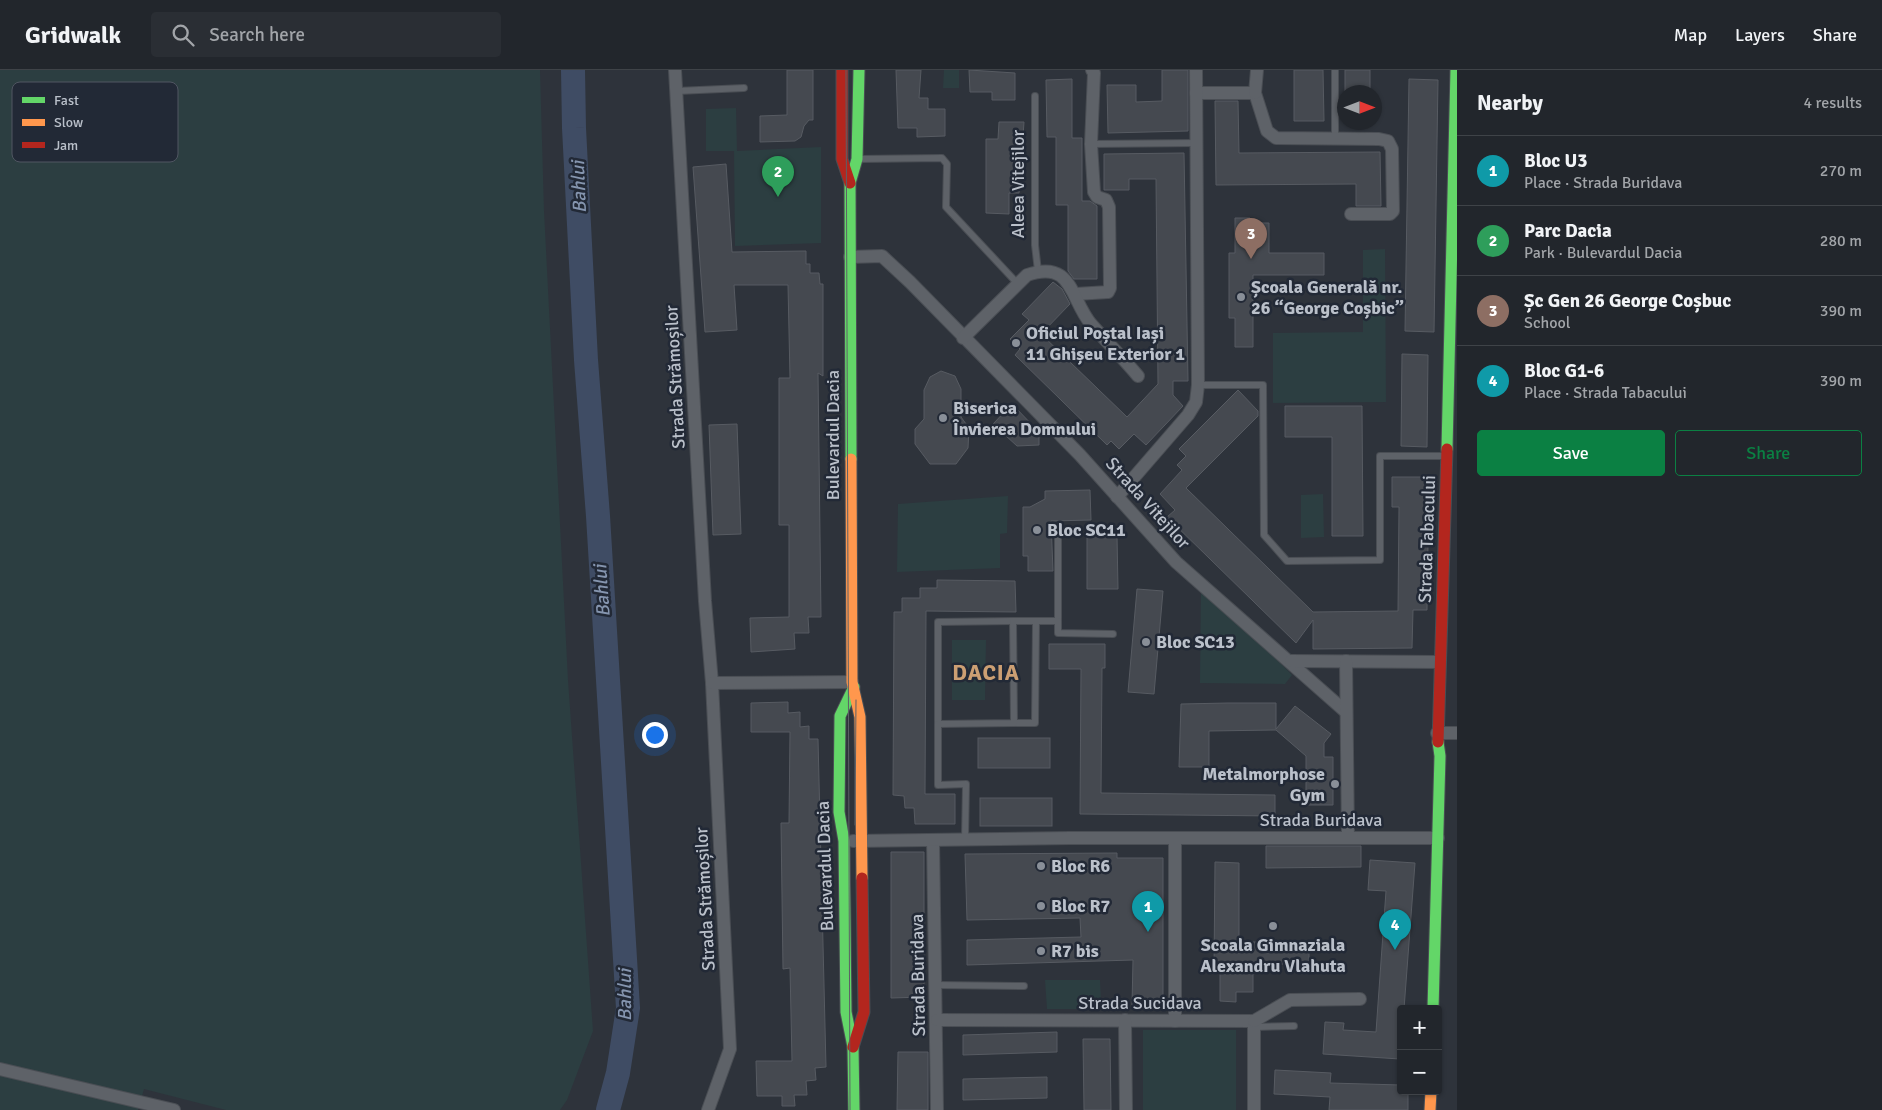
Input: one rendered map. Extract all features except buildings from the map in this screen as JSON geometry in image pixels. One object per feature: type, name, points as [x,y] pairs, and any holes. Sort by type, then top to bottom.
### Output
[{"type":"street","name":"Strada Strămoșilor","points":[[675,70],[705,601],[712,682],[730,1049],[708,1110]]},
{"type":"street","name":"Bulevardul Dacia","points":[[842,70],[842,159],[850,183]]},
{"type":"street","name":"Bulevardul Dacia","points":[[853,1047],[864,1012],[860,717],[853,684],[850,257],[850,183],[857,158],[859,70]]},
{"type":"street","points":[[1076,294],[1104,293],[1108,292],[1110,288],[1110,207],[1106,200],[1097,197],[1094,192],[1091,144],[1094,73],[1092,70]]},
{"type":"street","points":[[1117,497],[1188,415],[1196,402],[1198,385],[1196,70]]},
{"type":"street","points":[[1257,70],[1255,93],[1270,135],[1276,138],[1384,139],[1388,141],[1392,148],[1393,211],[1390,214],[1351,214]]},
{"type":"street","name":"Strada Tabacului","points":[[1433,1005],[1440,756],[1437,733],[1448,456],[1456,70]]},
{"type":"street","points":[[1196,93],[1255,93]]},
{"type":"street","name":"Strada Vitejilor","points":[[850,257],[882,256],[1080,454],[1176,562],[1291,661],[1346,712]]},
{"type":"street","points":[[964,338],[1027,275],[1038,271],[1055,273],[1071,284],[1084,314],[1091,324],[1138,376]]},
{"type":"street","points":[[1291,661],[1439,662]]},
{"type":"street","points":[[1346,661],[1348,838]]},
{"type":"street","points":[[712,682],[853,684]]},
{"type":"street","name":"Bulevardul Dacia","points":[[853,684],[840,716],[839,812],[844,841],[846,1012],[853,1047],[854,1110]]},
{"type":"street","points":[[1437,733],[1457,733]]},
{"type":"street","points":[[1175,838],[1175,1021]]},
{"type":"street","name":"Strada Buridava","points":[[844,841],[1438,838]]},
{"type":"street","name":"Strada Buridava","points":[[933,840],[937,1110]]},
{"type":"street","points":[[1254,1110],[1254,1024],[1290,1000],[1360,999]]},
{"type":"street","name":"Strada Sucidava","points":[[937,1020],[1126,1020],[1254,1024]]},
{"type":"street","points":[[1126,1020],[1126,1110]]},
{"type":"street","points":[[0,1069],[174,1110]]},
{"type":"street","points":[[1430,1110],[1431,1095]]},
{"type":"lane","points":[[1335,70],[1335,139]]},
{"type":"lane","points":[[677,91],[744,88]]},
{"type":"lane","name":"Aleea Vitejilor","points":[[1035,96],[1035,245],[1038,271]]},
{"type":"lane","points":[[1091,144],[1196,143]]},
{"type":"lane","points":[[842,159],[942,158],[947,164],[946,207],[1017,283]]},
{"type":"lane","points":[[1198,385],[1263,385],[1264,535],[1287,561],[1380,560],[1380,456],[1448,456]]},
{"type":"lane","points":[[1058,536],[1058,634],[1112,634]]},
{"type":"lane","points":[[1013,621],[1014,723]]},
{"type":"lane","points":[[938,724],[1035,723],[1036,621]]},
{"type":"lane","points":[[966,839],[966,784],[938,785],[938,622],[1058,621]]},
{"type":"lane","points":[[936,985],[1024,986]]},
{"type":"lane","points":[[1254,1024],[1294,1026]]},
{"type":"shaded area","points":[[0,70],[540,70],[544,211],[568,680],[593,1031],[567,1100],[560,1110],[226,1110],[144,1089],[138,1110],[0,1110]]},
{"type":"shaded area","points":[[944,70],[959,70],[959,88],[943,88]]},
{"type":"shaded area","points":[[736,108],[737,151],[821,147],[821,243],[735,246],[734,151],[706,151],[706,109]]},
{"type":"shaded area","points":[[1385,249],[1386,402],[1273,403],[1273,333],[1363,332],[1363,250]]},
{"type":"shaded area","points":[[1323,494],[1324,537],[1301,538],[1301,495]]},
{"type":"shaded area","points":[[1008,496],[1007,533],[1000,534],[1000,568],[897,572],[898,504]]},
{"type":"shaded area","points":[[1201,582],[1292,675],[1285,684],[1200,683]]},
{"type":"shaded area","points":[[952,640],[986,640],[985,700],[952,700]]},
{"type":"shaded area","points":[[1045,980],[1100,980],[1101,1002],[1084,1002],[1084,1009],[1047,1009]]},
{"type":"shaded area","points":[[1143,1030],[1236,1030],[1236,1110],[1143,1110]]},
{"type":"waterway","name":"Bahlui","points":[[573,70],[574,128],[586,360],[598,516],[628,1008],[618,1073],[608,1110]]},
{"type":"tram line","points":[[846,70],[850,1110]]},
{"type":"tram line","points":[[855,825],[856,700]]},
{"type":"traffic: fast","points":[[851,459],[850,183],[857,159],[859,70]]},
{"type":"traffic: fast","points":[[1447,449],[1456,70]]},
{"type":"traffic: fast","points":[[854,687],[840,716],[839,812],[844,841],[846,1012],[853,1047],[854,1110]]},
{"type":"traffic: fast","points":[[1433,1005],[1440,756],[1438,742]]},
{"type":"traffic: slow","points":[[851,459],[852,682],[860,717],[862,878]]},
{"type":"traffic: slow","points":[[1430,1110],[1431,1095]]},
{"type":"traffic: jam","points":[[842,70],[842,159],[850,183]]},
{"type":"traffic: jam","points":[[1438,742],[1447,449]]},
{"type":"traffic: jam","points":[[853,1047],[864,1012],[862,878]]},
{"type":"place","name":"Parc Dacia","points":[[778,197]]},
{"type":"place","name":"Șc Gen 26 George Coșbuc","points":[[1251,259]]},
{"type":"place","name":"Școala Generală nr. 26 “George Coșbic”","points":[[1241,297]]},
{"type":"place","name":"Oficiul Poștal Iași 11 Ghișeu Exterior 1","points":[[1016,343]]},
{"type":"place","name":"Biserica Învierea Domnului","points":[[943,418]]},
{"type":"place","name":"Bloc SC11","points":[[1037,530]]},
{"type":"place","name":"Bloc SC13","points":[[1146,642]]},
{"type":"place","name":"Metalmorphose Gym","points":[[1335,784]]},
{"type":"place","name":"Bloc R6","points":[[1041,866]]},
{"type":"place","name":"Bloc R7","points":[[1041,906]]},
{"type":"place","name":"Scoala Gimnaziala Alexandru Vlahuta","points":[[1273,926]]},
{"type":"place","name":"Bloc U3","points":[[1148,932]]},
{"type":"place","name":"Bloc G1-6","points":[[1395,950]]},
{"type":"place","name":"R7 bis","points":[[1041,951]]},
{"type":"district","name":"DACIA","points":[[986,672]]}]
